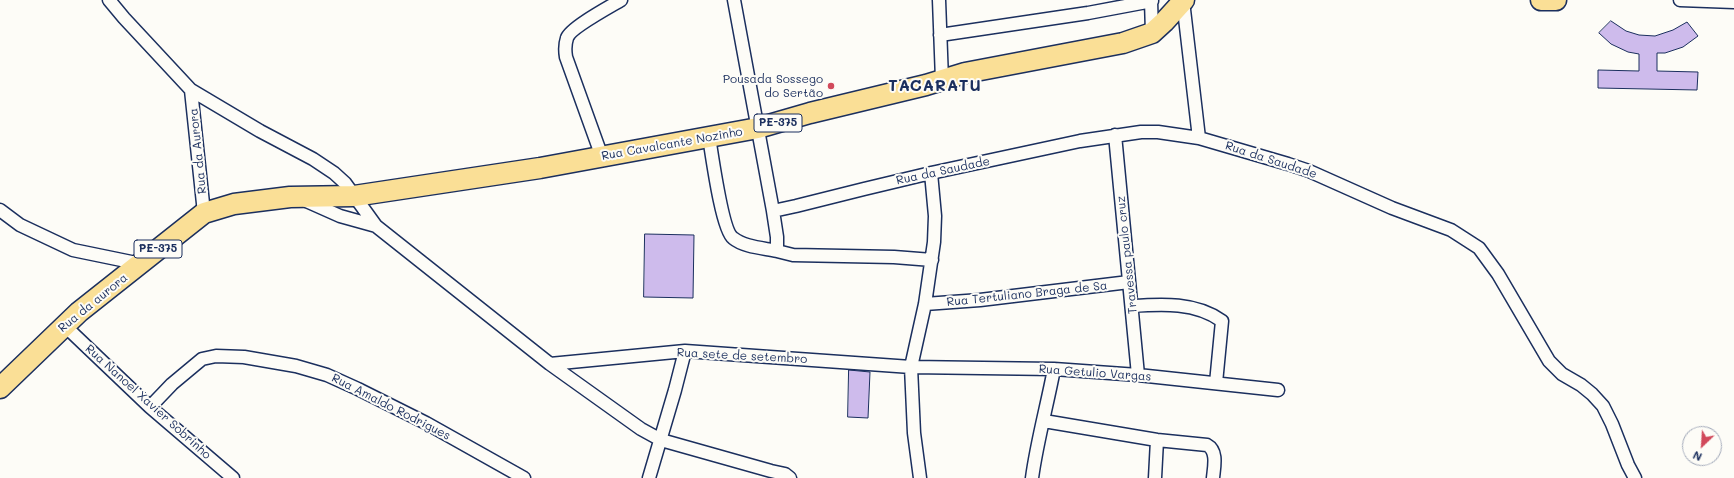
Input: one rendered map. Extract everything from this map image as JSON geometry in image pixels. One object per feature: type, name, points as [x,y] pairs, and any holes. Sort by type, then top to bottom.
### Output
[{"type":"main road","name":"Rua Cavalcante Nozinho","points":[[354,196],[602,157],[758,128],[965,73],[1108,46],[1152,33],[1164,22],[1183,0]]},
{"type":"main road","points":[[1541,0],[1556,0]]},
{"type":"main road","name":"Rua da aurora","points":[[0,388],[79,312],[141,264],[176,233],[204,213],[234,204],[290,197],[354,196]]},
{"type":"street","points":[[109,0],[191,90],[253,128],[313,159],[345,183],[376,226],[550,364],[641,429],[661,440],[778,475]]},
{"type":"street","points":[[602,157],[566,56],[565,46],[567,37],[572,32],[621,0]]},
{"type":"street","points":[[734,0],[778,237],[777,251]]},
{"type":"street","points":[[939,0],[942,80]]},
{"type":"street","points":[[940,35],[1088,14],[1151,0],[1152,33]]},
{"type":"street","points":[[1183,0],[1200,138]]},
{"type":"street","points":[[1680,0],[1734,2]]},
{"type":"street","name":"Rua da Aurora","points":[[191,90],[204,213]]},
{"type":"street","name":"Rua da Saudade","points":[[773,211],[931,174],[1115,135],[1158,132],[1200,138],[1309,171],[1392,208],[1451,230],[1479,248],[1502,280],[1549,361],[1562,374],[1581,385],[1592,394],[1603,406],[1612,424],[1628,465],[1636,478]]},
{"type":"street","name":"Travessa paulo cruz","points":[[1115,135],[1138,375]]},
{"type":"street","points":[[708,137],[729,235],[739,242],[793,255],[894,257],[932,260]]},
{"type":"street","points":[[920,478],[914,433],[911,367],[924,304],[934,242],[935,216],[931,174]]},
{"type":"street","points":[[301,198],[340,216],[376,226]]},
{"type":"street","name":"Rua da Aurora","points":[[0,210],[20,225],[73,250],[141,264]]},
{"type":"street","name":"Rua Tertuliano Braga de Sa","points":[[924,304],[980,300],[1129,282]]},
{"type":"street","points":[[1132,306],[1168,304],[1191,308],[1212,315],[1222,321],[1216,383]]},
{"type":"street","name":"Rua Nanoel Xavier Sobrinho","points":[[64,325],[150,407],[233,478]]},
{"type":"street","points":[[649,478],[685,351]]},
{"type":"street","name":"Rua sete de setembro","points":[[550,364],[685,351],[911,367]]},
{"type":"street","name":"Rua Amaldo Rodrigues","points":[[150,407],[172,384],[202,359],[216,356],[244,357],[274,362],[302,368],[342,381],[426,423],[524,478]]},
{"type":"street","name":"Rua Getulio Vargas","points":[[911,367],[1054,369],[1138,375],[1278,390]]},
{"type":"street","points":[[1032,478],[1036,450],[1044,421],[1054,369]]},
{"type":"street","points":[[1044,421],[1158,440],[1205,445],[1211,448],[1214,453],[1213,478]]},
{"type":"street","points":[[1155,478],[1158,440]]},
{"type":"building","points":[[1611,21],[1626,31],[1639,35],[1655,36],[1673,30],[1687,22],[1698,36],[1683,47],[1665,53],[1657,53],[1657,71],[1698,72],[1697,90],[1598,88],[1598,70],[1639,71],[1639,54],[1628,52],[1611,44],[1599,33]]},
{"type":"building","points":[[645,234],[694,235],[693,298],[644,297]]},
{"type":"building","points":[[849,370],[870,372],[868,418],[848,417]]},
{"type":"place","name":"Pousada Sossego do Sertão","points":[[831,86]]},
{"type":"district","name":"TACARATU","points":[[935,86]]}]
